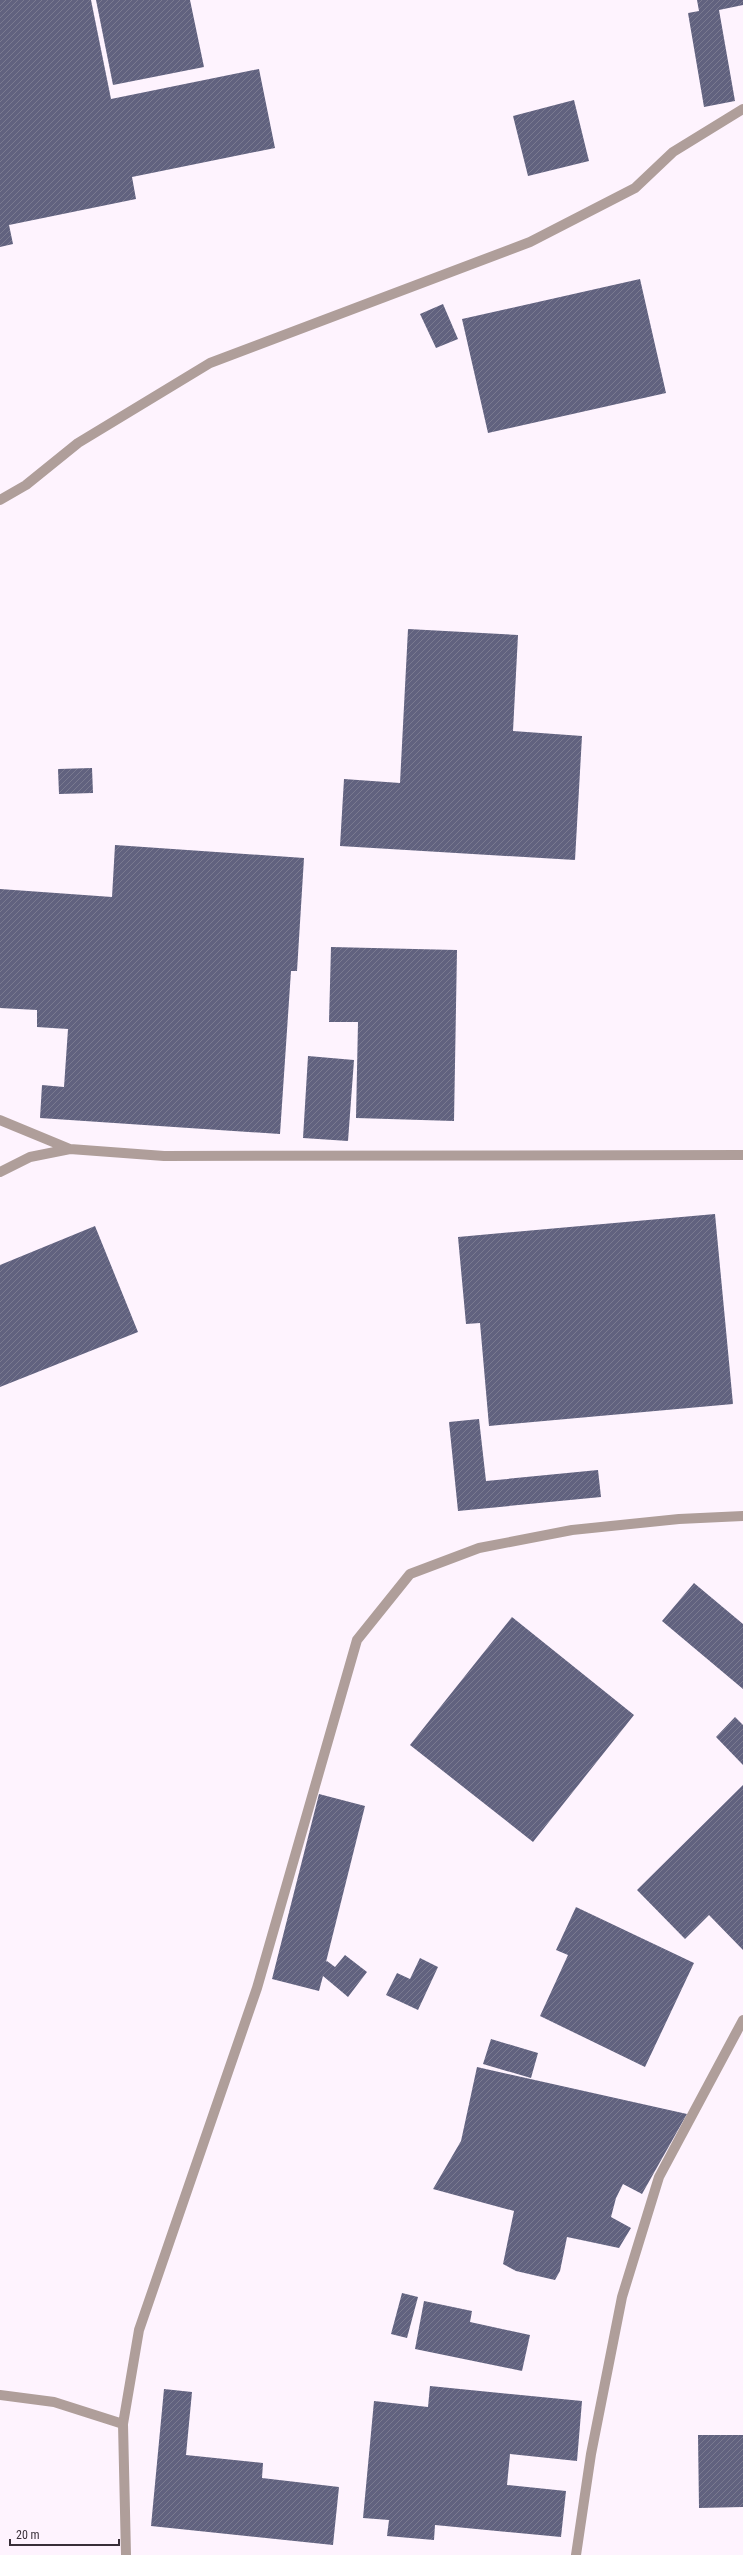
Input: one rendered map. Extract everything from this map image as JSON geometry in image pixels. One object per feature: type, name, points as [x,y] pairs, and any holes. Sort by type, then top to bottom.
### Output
[{"type":"street","points":[[0,500],[26,485],[78,443],[210,363],[530,242],[635,188],[673,152],[743,109]]},
{"type":"street","points":[[0,1120],[70,1149]]},
{"type":"street","points":[[0,1172],[30,1157],[70,1149],[164,1156],[743,1155]]},
{"type":"street","points":[[126,2555],[123,2424],[139,2330],[257,1988],[357,1640],[410,1574],[479,1548],[572,1530],[679,1519],[743,1516]]},
{"type":"street","points":[[576,2555],[591,2454],[622,2297],[659,2177],[743,2020]]},
{"type":"street","points":[[0,2395],[54,2402],[123,2424]]},
{"type":"building","points":[[0,0],[91,0],[111,99],[259,69],[275,148],[132,177],[136,199],[9,225],[13,244],[0,247]]},
{"type":"building","points":[[96,0],[190,0],[204,67],[113,85]]},
{"type":"building","points":[[697,0],[743,0],[743,5],[719,10],[735,101],[704,107],[688,13],[699,11]]},
{"type":"building","points":[[574,100],[589,161],[528,176],[513,116]]},
{"type":"building","points":[[640,279],[666,393],[488,433],[462,319]]},
{"type":"building","points":[[443,304],[458,339],[436,348],[420,314]]},
{"type":"building","points":[[408,629],[518,635],[513,731],[582,736],[575,860],[340,846],[344,779],[400,783]]},
{"type":"building","points":[[92,768],[93,793],[59,794],[58,769]]},
{"type":"building","points":[[115,845],[304,858],[297,971],[291,971],[280,1134],[40,1118],[42,1085],[64,1087],[68,1029],[37,1027],[37,1010],[0,1008],[0,889],[112,897]]},
{"type":"building","points":[[331,947],[457,950],[454,1121],[356,1118],[358,1022],[329,1022]]},
{"type":"building","points":[[308,1056],[354,1060],[348,1141],[303,1138]]},
{"type":"building","points":[[715,1214],[733,1404],[489,1426],[480,1323],[466,1324],[458,1237]]},
{"type":"building","points":[[95,1226],[138,1332],[0,1387],[0,1265]]},
{"type":"building","points":[[479,1419],[486,1481],[598,1470],[601,1497],[458,1511],[449,1422]]},
{"type":"building","points":[[694,1583],[743,1624],[743,1689],[662,1621]]},
{"type":"building","points":[[512,1617],[634,1715],[533,1842],[410,1745]]},
{"type":"building","points":[[735,1717],[743,1725],[743,1765],[716,1737]]},
{"type":"building","points":[[743,1785],[743,1950],[709,1915],[685,1939],[637,1890]]},
{"type":"building","points":[[319,1794],[365,1806],[326,1962],[327,1961],[335,1967],[345,1955],[367,1972],[348,1997],[323,1976],[319,1991],[272,1979]]},
{"type":"building","points":[[576,1907],[694,1963],[645,2067],[540,2016],[568,1955],[556,1950]]},
{"type":"building","points":[[420,1958],[438,1967],[418,2010],[386,1995],[397,1973],[410,1979]]},
{"type":"building","points":[[491,2039],[538,2053],[531,2078],[483,2064]]},
{"type":"building","points":[[477,2067],[687,2114],[642,2194],[623,2184],[616,2198],[611,2217],[631,2228],[619,2248],[567,2237],[560,2271],[555,2280],[516,2271],[503,2264],[514,2211],[433,2189],[461,2141]]},
{"type":"building","points":[[402,2293],[418,2297],[407,2338],[391,2334]]},
{"type":"building","points":[[424,2301],[472,2311],[470,2322],[530,2335],[522,2371],[415,2349]]},
{"type":"building","points":[[430,2386],[582,2401],[577,2461],[510,2454],[507,2485],[566,2491],[561,2537],[435,2525],[434,2540],[387,2536],[389,2520],[363,2518],[374,2401],[428,2407]]},
{"type":"building","points":[[164,2389],[192,2392],[186,2455],[263,2463],[262,2478],[339,2487],[333,2545],[151,2526]]},
{"type":"building","points":[[698,2435],[743,2435],[743,2507],[699,2508]]}]
